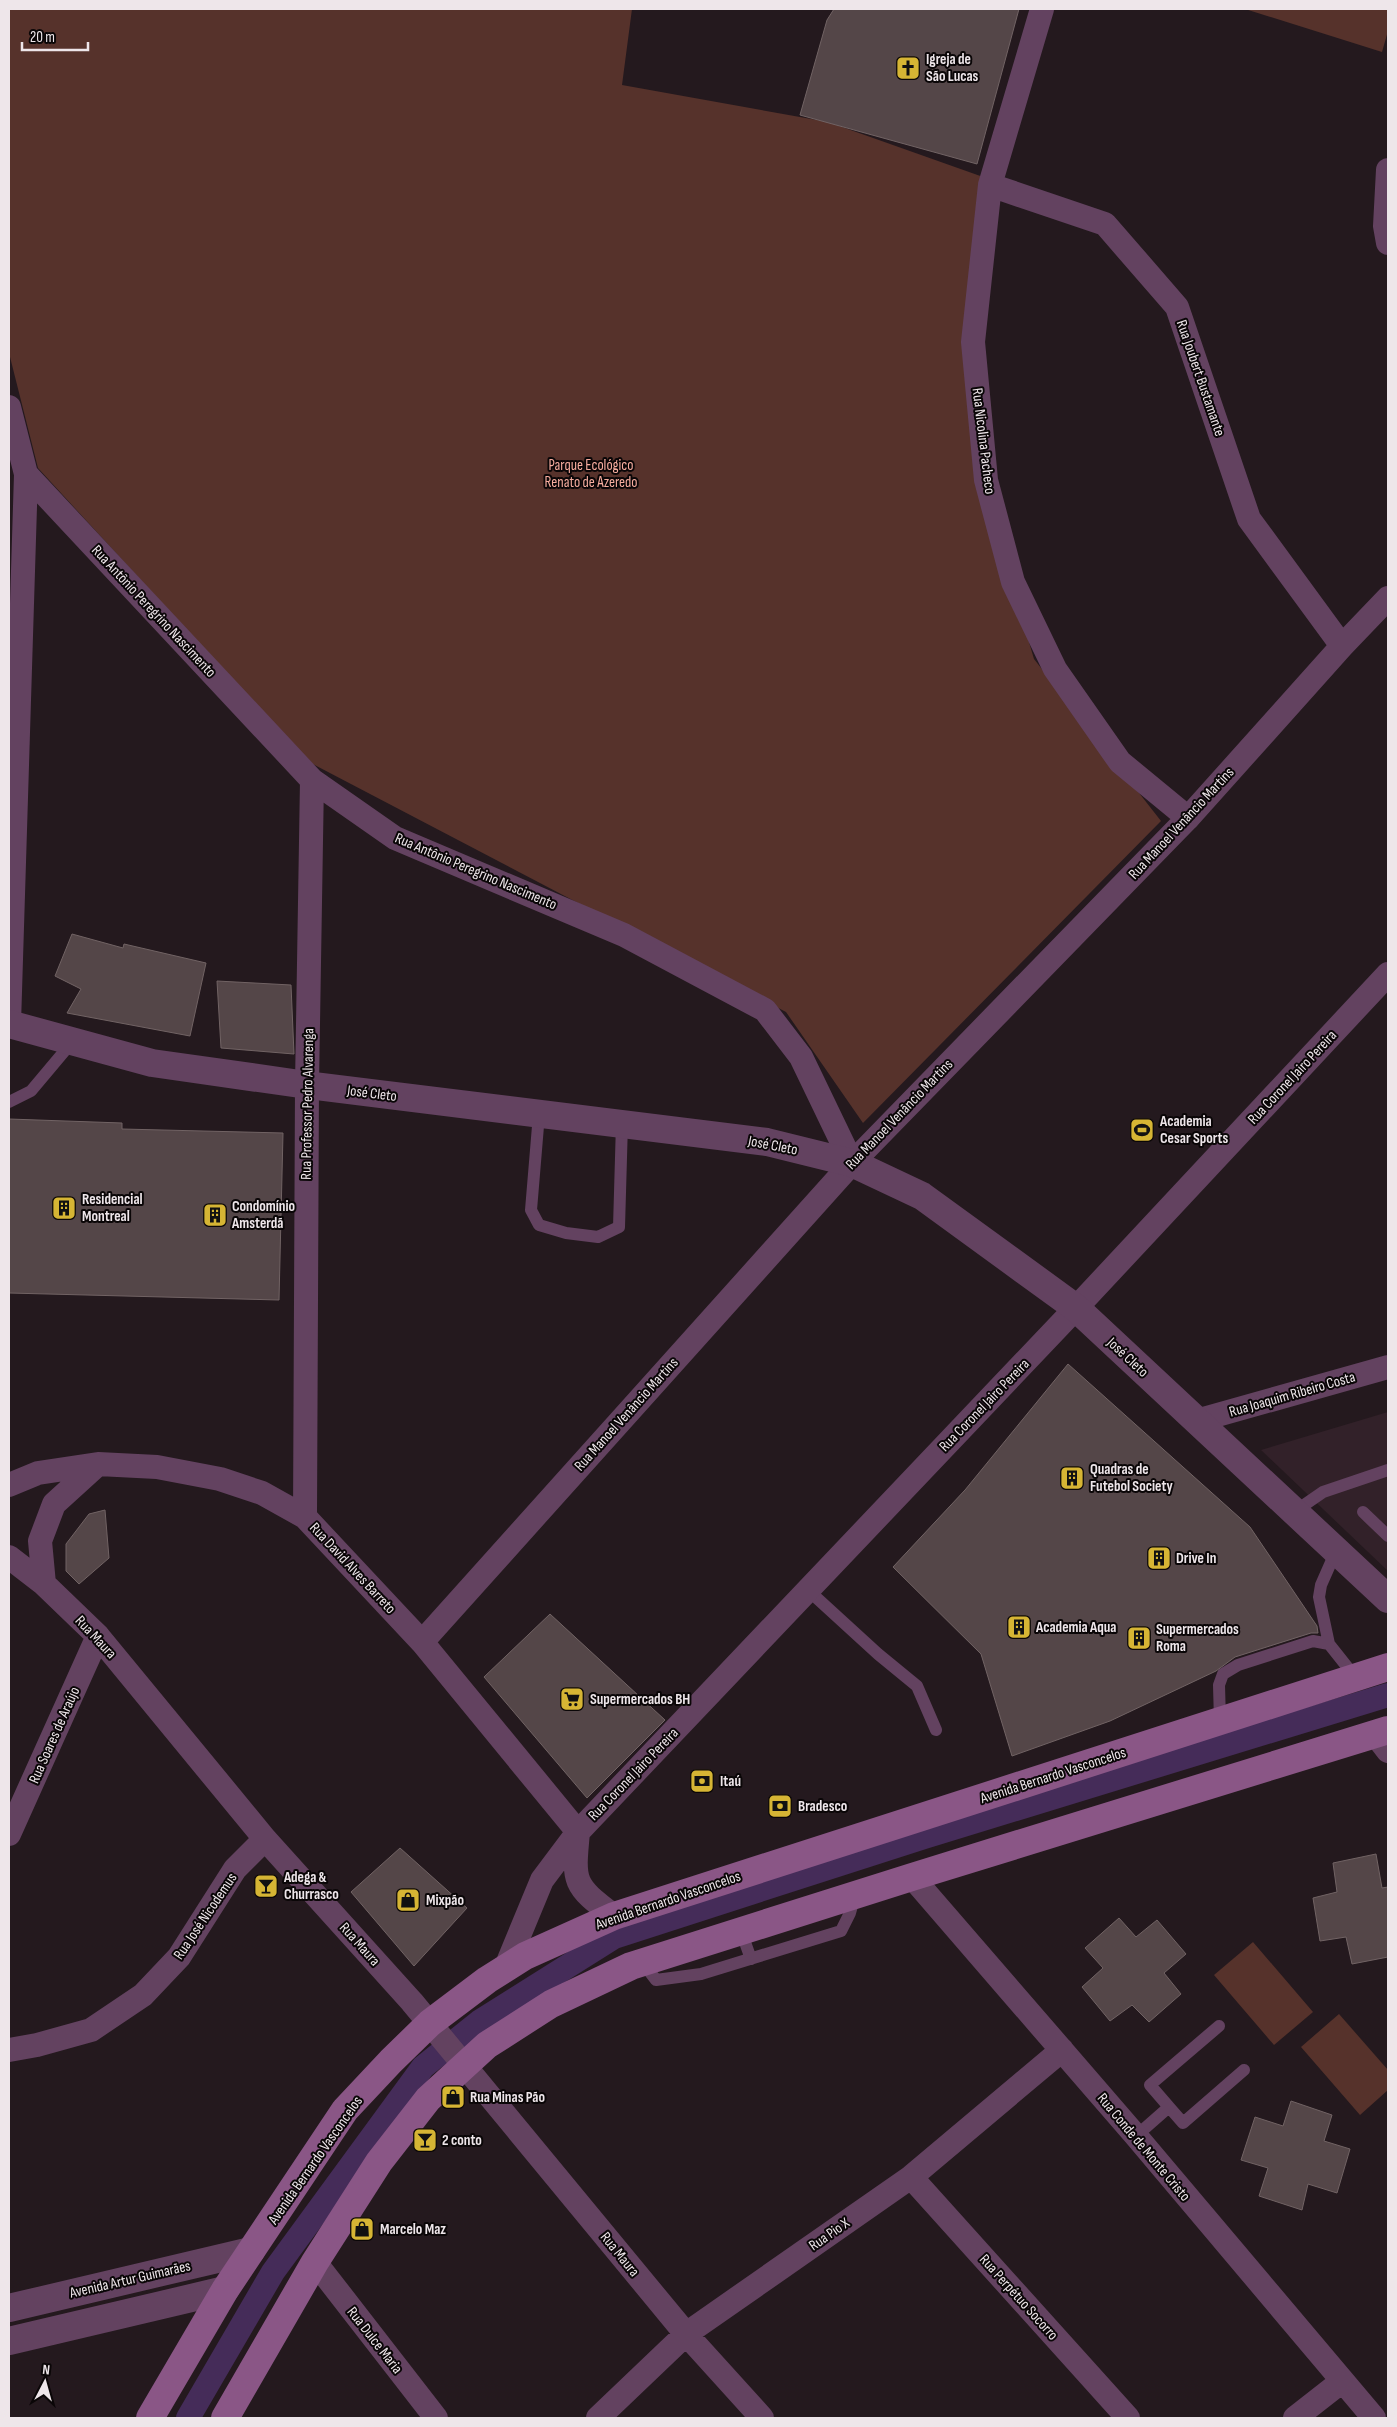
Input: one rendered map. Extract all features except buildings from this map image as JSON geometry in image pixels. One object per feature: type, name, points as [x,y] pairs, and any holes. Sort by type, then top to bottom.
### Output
[{"type":"main road","name":"Avenida Bernardo Vasconcelos","points":[[150,2418],[225,2290],[345,2110],[390,2060],[430,2023],[468,1992],[506,1967],[566,1936],[614,1916],[1388,1667]]},
{"type":"main road","points":[[224,2418],[315,2262],[379,2162],[428,2098],[464,2065],[509,2030],[551,2004],[602,1979],[643,1963],[741,1931],[912,1877],[1384,1738]]},
{"type":"street","name":"Rua Nicolina Pacheco","points":[[1042,9],[990,185],[973,342],[986,480],[1013,582],[1055,669],[1120,762],[1188,818]]},
{"type":"street","points":[[1387,231],[1388,170]]},
{"type":"street","name":"Rua Joubert Bustamante","points":[[990,185],[1105,224],[1177,307],[1249,519],[1342,646]]},
{"type":"street","name":"Rua Antônio Peregrino Nascimento","points":[[9,407],[26,474],[312,780],[395,838],[624,935],[765,1010],[801,1057],[852,1163]]},
{"type":"street","points":[[9,1024],[26,474]]},
{"type":"street","name":"Rua Manoel Venâncio Martins","points":[[422,1642],[852,1163],[1188,818],[1342,646],[1388,598]]},
{"type":"street","name":"Rua Professor Pedro Alvarenga","points":[[305,1518],[307,1085],[312,780]]},
{"type":"street","name":"Rua Coronel Jairo Pereira","points":[[506,1967],[542,1880],[578,1832],[1076,1308],[1388,974]]},
{"type":"street","name":"José Cleto","points":[[9,1024],[152,1063],[307,1085],[767,1142],[852,1163],[922,1196],[1076,1308],[1388,1599]]},
{"type":"street","name":"Rua Joaquim Ribeiro Costa","points":[[1196,1421],[1388,1367]]},
{"type":"street","points":[[44,1584],[40,1542],[54,1504],[98,1464]]},
{"type":"street","name":"Rua David Alves Barreto","points":[[9,1485],[38,1473],[98,1464],[157,1467],[220,1479],[262,1493],[305,1518],[422,1642],[578,1832]]},
{"type":"street","name":"Rua Maura","points":[[9,1557],[44,1584],[98,1636],[265,1839],[430,2023],[686,2334],[762,2418]]},
{"type":"street","name":"Rua Soares de Araújo","points":[[9,1834],[98,1636]]},
{"type":"street","name":"Rua Coronel Jairo Pereira","points":[[578,1832],[574,1872],[586,1894],[614,1916]]},
{"type":"street","name":"Rua José Nicodemus","points":[[9,2050],[38,2045],[90,2030],[143,1995],[179,1957],[235,1869],[265,1839]]},
{"type":"street","name":"Rua Conde de Monte Cristo","points":[[912,1877],[1136,2136],[1341,2382],[1374,2418]]},
{"type":"street","name":"Rua Pio X","points":[[598,2418],[686,2334],[910,2177],[1062,2050]]},
{"type":"street","name":"Rua Perpétuo Socorro","points":[[910,2177],[1128,2418]]},
{"type":"street","name":"Avenida Artur Guimarães","points":[[9,2308],[252,2251]]},
{"type":"street","name":"Rua Dulce Maria","points":[[315,2262],[436,2418]]},
{"type":"street","points":[[9,2341],[225,2290]]},
{"type":"street","points":[[1295,2418],[1341,2382]]},
{"type":"lane","points":[[9,1102],[31,1091],[73,1041]]},
{"type":"lane","points":[[539,1114],[531,1210],[539,1225],[566,1233],[598,1237],[618,1227],[622,1123]]},
{"type":"lane","points":[[1294,1512],[1323,1492],[1388,1470]]},
{"type":"lane","points":[[1363,1512],[1388,1536]]},
{"type":"lane","points":[[1336,1551],[1321,1586],[1320,1597],[1329,1644],[1356,1678]]},
{"type":"lane","points":[[808,1590],[878,1654],[917,1686],[936,1730]]},
{"type":"lane","points":[[1220,1721],[1219,1685],[1223,1674],[1238,1665],[1313,1641],[1329,1644]]},
{"type":"lane","points":[[643,1963],[656,1980],[701,1974],[841,1931],[850,1913],[855,1895]]},
{"type":"lane","points":[[741,1931],[751,1959]]},
{"type":"lane","points":[[1219,2026],[1150,2085],[1183,2123],[1244,2070]]},
{"type":"lane","points":[[1136,2136],[1168,2107]]},
{"type":"shaded area","points":[[1388,1412],[1388,1571],[1261,1450]]},
{"type":"green space","name":"Parque Ecológico Renato de Azeredo","points":[[9,9],[632,9],[622,85],[828,122],[986,178],[982,484],[1034,659],[1161,821],[863,1123],[786,1012],[307,761],[38,468],[9,353]]},
{"type":"green space","points":[[1245,9],[1388,9],[1388,31],[1382,52]]},
{"type":"green space","points":[[1253,1942],[1313,2012],[1274,2045],[1214,1975]]},
{"type":"green space","points":[[1339,2014],[1388,2070],[1388,2090],[1360,2115],[1301,2047]]},
{"type":"waterway","points":[[188,2418],[273,2272],[423,2067],[479,2022],[614,1937],[924,1837],[1388,1695]]},
{"type":"place","name":"Igreja de São Lucas","points":[[908,68]]},
{"type":"place","name":"Academia Cesar Sports","points":[[1142,1130]]},
{"type":"place","name":"Residencial Montreal","points":[[64,1208]]},
{"type":"place","name":"Condomínio Amsterdã","points":[[215,1215]]},
{"type":"place","name":"Quadras de Futebol Society","points":[[1072,1478]]},
{"type":"place","name":"Drive In","points":[[1159,1558]]},
{"type":"place","name":"Academia Aqua","points":[[1019,1627]]},
{"type":"place","name":"Supermercados Roma","points":[[1139,1638]]},
{"type":"place","name":"Supermercados BH","points":[[572,1699]]},
{"type":"place","name":"Itaú","points":[[702,1781]]},
{"type":"place","name":"Bradesco","points":[[780,1806]]},
{"type":"place","name":"Adega & Churrasco","points":[[266,1886]]},
{"type":"place","name":"Mixpão","points":[[408,1900]]},
{"type":"place","name":"Rua Minas Pão","points":[[453,2097]]},
{"type":"place","name":"2 conto","points":[[425,2140]]},
{"type":"place","name":"Marcelo Maz","points":[[362,2229]]}]
